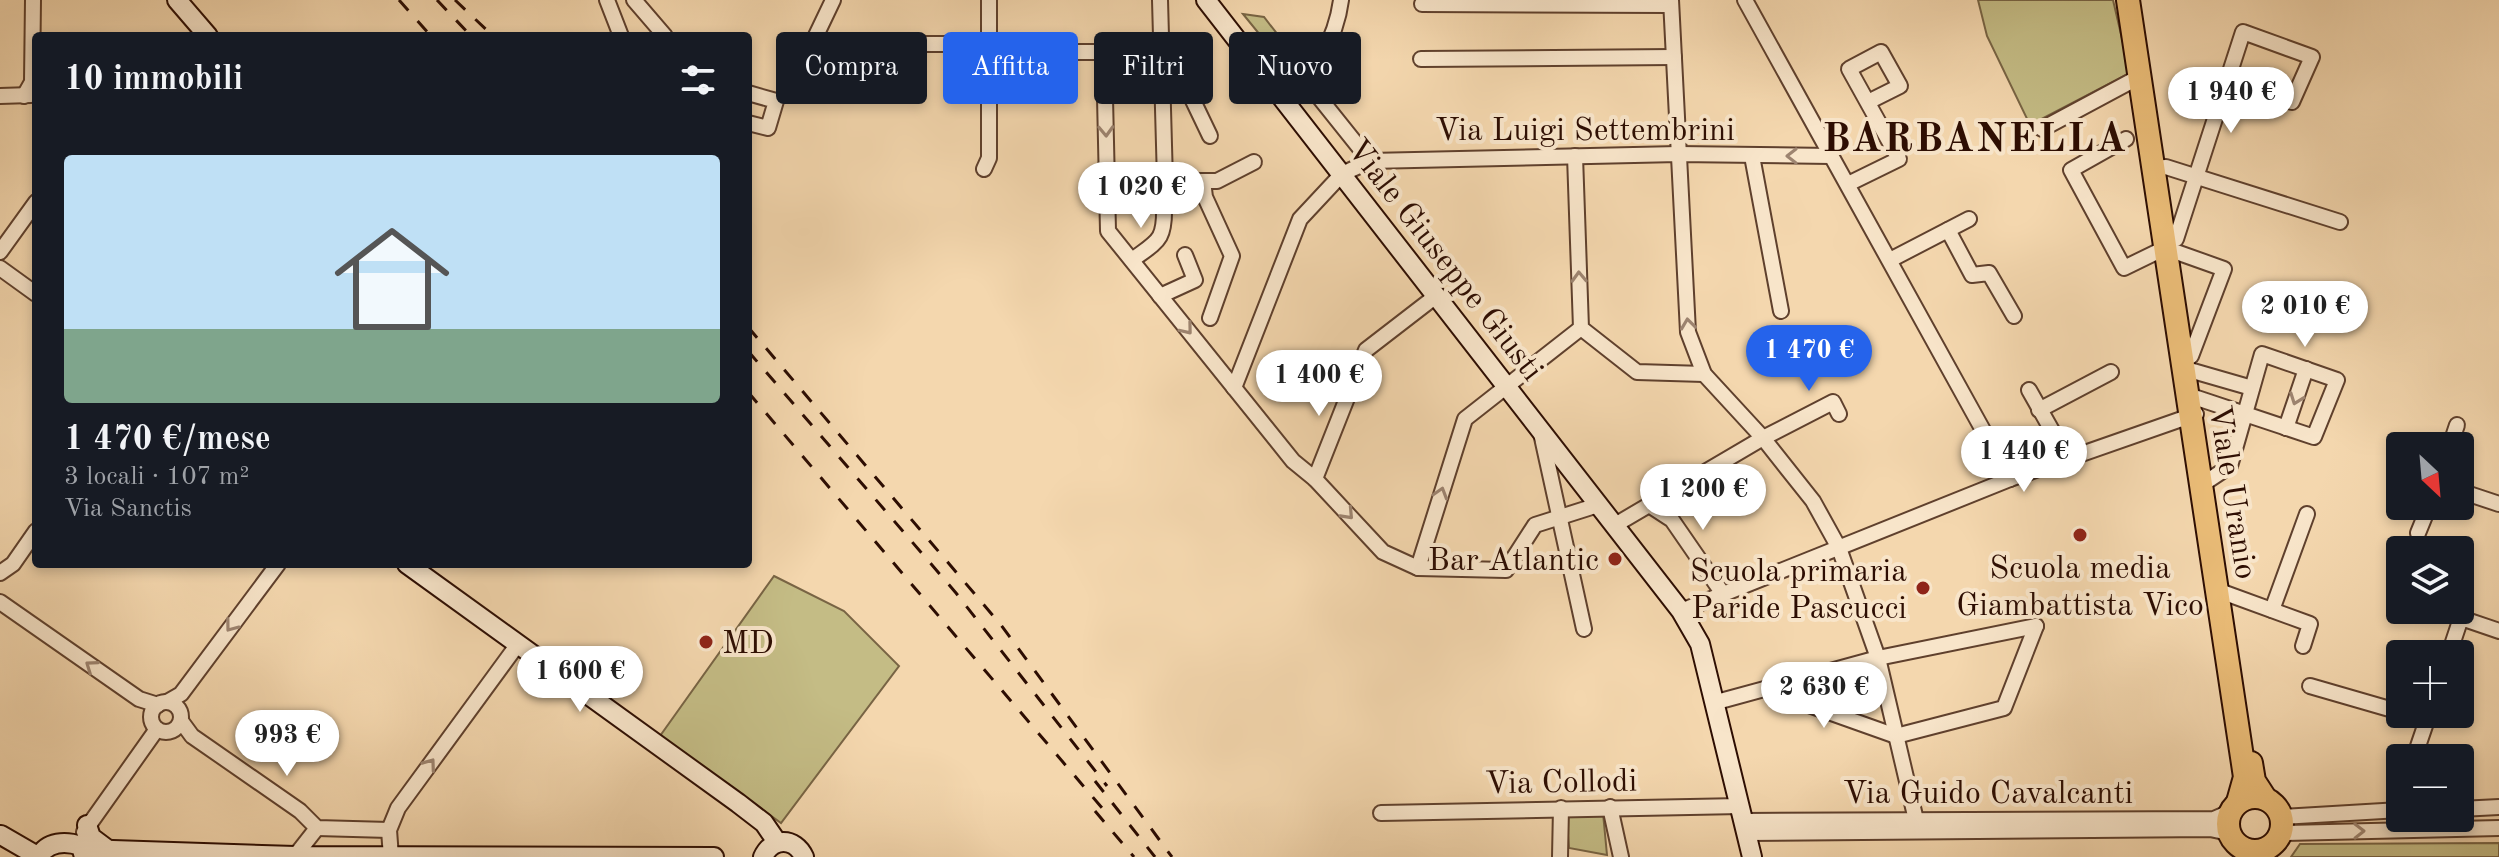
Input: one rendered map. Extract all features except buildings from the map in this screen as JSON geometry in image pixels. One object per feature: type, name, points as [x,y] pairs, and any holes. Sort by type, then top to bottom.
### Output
[{"type":"main road","name":"Viale Uranio","points":[[2128,0],[2139,77],[2160,167]]},
{"type":"main road","name":"Viale Uranio","points":[[2144,0],[2160,167],[2192,363],[2195,409],[2209,480],[2253,777],[2265,798]]},
{"type":"main road","name":"Viale Uranio","points":[[2173,247],[2245,777],[2237,831]]},
{"type":"main road","points":[[2251,797],[2265,798],[2276,838],[2258,851],[2237,831],[2251,797]]},
{"type":"street","points":[[33,0],[34,32]]},
{"type":"street","points":[[177,0],[198,32]]},
{"type":"street","points":[[607,0],[619,32]]},
{"type":"street","points":[[634,0],[662,32]]},
{"type":"street","points":[[833,0],[812,44],[943,44]]},
{"type":"street","points":[[989,0],[989,32]]},
{"type":"street","points":[[1197,0],[1210,5]]},
{"type":"street","points":[[1329,32],[1341,0]]},
{"type":"street","points":[[1745,0],[2010,479]]},
{"type":"street","points":[[1160,32],[1161,1]]},
{"type":"street","points":[[1422,4],[1671,2],[1688,332],[1704,374],[1763,438],[1813,501],[1839,548],[1878,658],[1916,820]]},
{"type":"street","name":"Viale Giuseppe Giusti","points":[[1210,5],[1231,32]]},
{"type":"street","points":[[2173,247],[2243,32],[2312,57],[2292,102],[2229,81]]},
{"type":"street","points":[[1421,59],[1674,57]]},
{"type":"street","points":[[2042,129],[2139,77]]},
{"type":"street","points":[[752,94],[776,101],[768,128],[752,124]]},
{"type":"street","points":[[0,96],[30,95]]},
{"type":"street","points":[[1848,184],[1899,159],[1868,102]]},
{"type":"street","points":[[984,169],[989,158],[989,104]]},
{"type":"street","points":[[1105,104],[1108,231],[1293,461],[1315,479],[1383,552],[1418,568],[1506,570],[1535,525],[1598,505]]},
{"type":"street","points":[[1162,104],[1165,181]]},
{"type":"street","points":[[1195,104],[1210,136]]},
{"type":"street","name":"Viale Giuseppe Giusti","points":[[1287,104],[1681,611],[1700,644],[1752,857]]},
{"type":"street","points":[[1324,104],[1370,161]]},
{"type":"street","points":[[2126,139],[2071,170],[2124,268],[2173,247],[2224,269],[2192,363],[2252,388]]},
{"type":"street","name":"Via Luigi Settembrini","points":[[1342,174],[1370,161],[1678,154],[1831,156]]},
{"type":"street","points":[[1575,156],[1581,328],[1637,372],[1704,374]]},
{"type":"street","points":[[1752,156],[1781,311]]},
{"type":"street","points":[[1107,181],[1217,181],[1254,162]]},
{"type":"street","points":[[2160,167],[2340,222]]},
{"type":"street","points":[[1234,388],[1300,219],[1342,174]]},
{"type":"street","points":[[1203,181],[1205,197],[1232,256],[1210,318]]},
{"type":"street","points":[[1132,260],[1162,238],[1165,232],[1164,206]]},
{"type":"street","points":[[0,252],[32,208]]},
{"type":"street","points":[[1890,260],[1969,219]]},
{"type":"street","points":[[1948,230],[1972,275],[1989,273],[2014,316]]},
{"type":"street","points":[[1185,255],[1195,280]]},
{"type":"street","points":[[0,268],[32,291]]},
{"type":"street","points":[[1160,296],[1195,280],[1221,288]]},
{"type":"street","points":[[1315,479],[1366,350],[1436,296]]},
{"type":"street","points":[[1418,568],[1465,419],[1581,328]]},
{"type":"street","points":[[1681,611],[2010,479],[2195,409],[2245,414],[2314,437],[2337,380],[2262,354],[2252,388],[2245,414],[2230,466],[2209,480]]},
{"type":"street","points":[[2286,428],[2306,369]]},
{"type":"street","points":[[2039,410],[2111,372]]},
{"type":"street","points":[[2029,390],[2068,459]]},
{"type":"street","points":[[1615,525],[1763,438],[1833,402],[1839,414]]},
{"type":"street","points":[[2455,432],[2457,425]]},
{"type":"street","name":"Viale Giuseppe Giusti","points":[[1540,428],[1584,629]]},
{"type":"street","points":[[2474,496],[2499,504]]},
{"type":"street","points":[[1649,505],[1672,520],[1723,594]]},
{"type":"street","points":[[2272,610],[2307,514]]},
{"type":"street","points":[[2418,533],[2423,520]]},
{"type":"street","points":[[0,573],[13,564],[32,537]]},
{"type":"street","points":[[157,729],[151,719],[162,703],[181,694],[275,568]]},
{"type":"street","points":[[413,568],[738,803],[764,823],[777,842]]},
{"type":"street","points":[[2225,593],[2310,624],[2303,646]]},
{"type":"street","points":[[0,602],[139,699],[178,708],[181,721],[192,736],[300,811],[317,828],[389,830]]},
{"type":"street","points":[[2454,640],[2461,618],[2499,631]]},
{"type":"street","points":[[1713,703],[1778,685],[1878,658],[2036,626],[2004,708],[1896,736],[1789,698],[1778,685]]},
{"type":"street","points":[[391,857],[389,830],[398,808],[518,644]]},
{"type":"street","points":[[2310,686],[2386,708]]},
{"type":"street","points":[[157,729],[173,731],[181,721]]},
{"type":"street","points":[[52,848],[87,825],[157,729]]},
{"type":"street","points":[[1610,807],[1621,857]]},
{"type":"street","name":"Via Collodi","points":[[1381,813],[1610,807],[1745,820]]},
{"type":"street","points":[[2474,808],[2499,807]]},
{"type":"street","points":[[1560,857],[1561,808]]},
{"type":"street","points":[[2276,838],[2386,810]]},
{"type":"street","name":"Via Guido Cavalcanti","points":[[1745,820],[2214,819],[2237,831]]},
{"type":"street","name":"Via Guido Cavalcanti","points":[[1745,820],[2237,831]]},
{"type":"street","points":[[87,825],[94,841],[105,853]]},
{"type":"street","points":[[87,825],[105,853]]},
{"type":"street","points":[[295,856],[317,828]]},
{"type":"street","points":[[2276,838],[2499,828]]},
{"type":"street","points":[[1,835],[52,848],[105,853],[324,857],[710,857]]},
{"type":"street","points":[[1,835],[23,857]]},
{"type":"street","points":[[763,857],[767,848],[777,842],[796,845],[804,857]]},
{"type":"shaded area","points":[[1978,0],[2113,0],[2130,73],[2030,125],[1987,36]]},
{"type":"shaded area","points":[[1243,14],[1264,17],[1276,32],[1258,32]]},
{"type":"shaded area","points":[[774,576],[844,611],[899,666],[781,823],[660,736]]},
{"type":"shaded area","points":[[1566,811],[1603,813],[1607,855],[1569,848]]},
{"type":"shaded area","points":[[2499,843],[2499,857],[2291,857],[2300,844]]},
{"type":"railway","points":[[399,0],[427,32]]},
{"type":"railway","points":[[437,0],[467,32]]},
{"type":"railway","points":[[455,0],[489,32]]},
{"type":"railway","points":[[752,332],[1001,625],[1172,857]]},
{"type":"railway","points":[[752,356],[956,593],[1107,786]]},
{"type":"railway","points":[[752,397],[1108,815]]},
{"type":"railway","points":[[1095,781],[1155,857]]},
{"type":"railway","points":[[1095,811],[1134,857]]},
{"type":"place","name":"Scuola media Giambattista Vico","points":[[2080,535]]},
{"type":"place","name":"Bar Atlantic","points":[[1615,559]]},
{"type":"place","name":"Scuola primaria Paride Pascucci","points":[[1923,588]]},
{"type":"place","name":"MD","points":[[706,642]]},
{"type":"district","name":"BARBANELLA","points":[[1975,137]]}]
